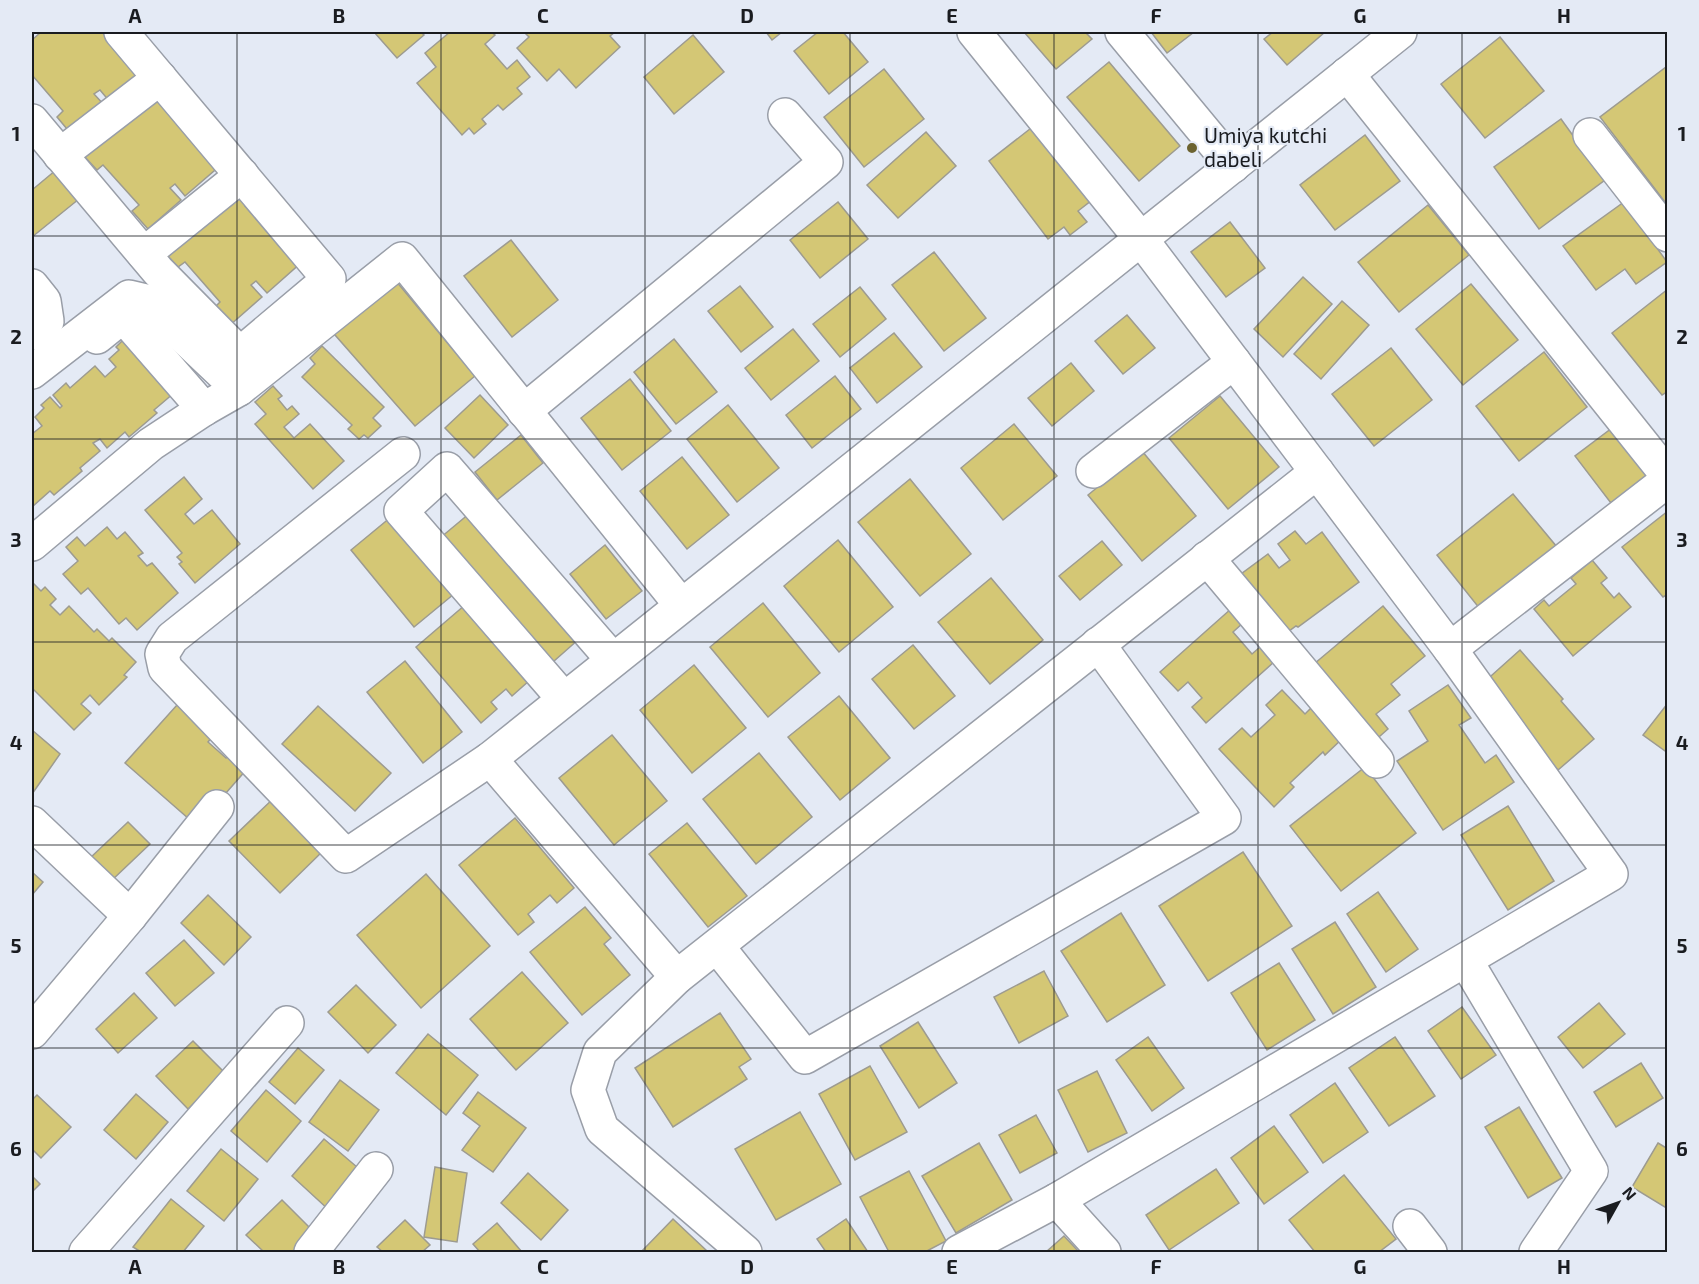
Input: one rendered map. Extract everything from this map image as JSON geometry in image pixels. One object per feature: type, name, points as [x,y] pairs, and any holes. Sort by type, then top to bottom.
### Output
[{"type":"street","points":[[32,122],[151,263],[240,354],[329,279],[122,32]]},
{"type":"street","points":[[958,1252],[1057,1200],[1611,874],[1450,649],[1234,362],[1141,239],[975,32]]},
{"type":"street","points":[[1122,32],[1233,166]]},
{"type":"street","points":[[403,454],[172,638],[162,654],[165,668],[346,856],[490,759],[1400,32]]},
{"type":"street","points":[[1347,74],[1668,478],[1450,649]]},
{"type":"street","points":[[60,155],[160,78]]},
{"type":"street","points":[[524,411],[826,162],[785,115]]},
{"type":"street","points":[[1590,135],[1668,235]]},
{"type":"street","points":[[151,263],[242,175]]},
{"type":"street","points":[[32,544],[151,444],[239,388],[402,259],[681,605]]},
{"type":"street","points":[[146,301],[154,286],[151,263]]},
{"type":"street","points":[[32,286],[44,301],[47,321],[32,333]]},
{"type":"street","points":[[32,372],[129,297],[146,301],[239,388]]},
{"type":"street","points":[[32,389],[123,316],[204,409]]},
{"type":"street","points":[[1093,471],[1234,362]]},
{"type":"street","points":[[564,699],[401,511],[447,469],[613,660]]},
{"type":"street","points":[[745,1252],[603,1129],[588,1090],[600,1052],[677,977],[1317,472]]},
{"type":"street","points":[[1208,558],[1377,761]]},
{"type":"street","points":[[717,946],[805,1057],[1224,818],[1098,644]]},
{"type":"street","points":[[490,759],[677,977]]},
{"type":"street","points":[[32,1032],[130,916],[217,807]]},
{"type":"street","points":[[32,824],[130,916]]},
{"type":"street","points":[[1466,961],[1591,1171],[1536,1252]]},
{"type":"street","points":[[86,1252],[287,1023]]},
{"type":"street","points":[[310,1252],[376,1169]]},
{"type":"street","points":[[1057,1200],[1104,1252]]},
{"type":"street","points":[[1410,1226],[1430,1252]]},
{"type":"building","points":[[41,32],[102,32],[124,56],[147,70],[110,102],[100,90],[94,94],[105,106],[72,135],[57,117],[63,111],[32,75],[32,40]]},
{"type":"building","points":[[374,32],[421,32],[424,35],[397,58]]},
{"type":"building","points":[[450,32],[491,32],[495,35],[485,44],[507,69],[517,60],[530,77],[517,88],[522,94],[503,110],[498,105],[482,119],[486,124],[474,134],[469,128],[462,135],[417,83],[436,67],[425,53]]},
{"type":"building","points":[[524,32],[615,32],[610,36],[620,47],[576,88],[559,69],[547,81],[517,48],[529,37]]},
{"type":"building","points":[[766,32],[782,32],[772,40]]},
{"type":"building","points":[[818,32],[843,32],[868,62],[829,94],[794,51]]},
{"type":"building","points":[[1024,32],[1085,32],[1092,39],[1056,69]]},
{"type":"building","points":[[1151,32],[1194,32],[1167,53]]},
{"type":"building","points":[[1273,32],[1325,32],[1287,65],[1264,39]]},
{"type":"building","points":[[693,35],[724,72],[674,114],[644,77]]},
{"type":"building","points":[[1500,37],[1544,91],[1485,138],[1441,84]]},
{"type":"building","points":[[1109,62],[1180,146],[1139,181],[1067,97]]},
{"type":"building","points":[[1666,67],[1668,69],[1668,206],[1600,117]]},
{"type":"building","points":[[884,69],[924,119],[864,167],[824,117]]},
{"type":"building","points":[[158,90],[169,104],[164,109],[199,150],[222,164],[185,196],[175,184],[170,188],[181,200],[148,229],[132,211],[139,205],[103,165],[97,170],[83,155]]},
{"type":"building","points":[[1561,119],[1605,180],[1539,229],[1494,167]]},
{"type":"building","points":[[1035,125],[1092,200],[1078,211],[1087,222],[1070,235],[1064,227],[1048,239],[989,161]]},
{"type":"building","points":[[926,132],[956,166],[898,218],[867,185]]},
{"type":"building","points":[[1365,135],[1400,181],[1335,230],[1300,185]]},
{"type":"building","points":[[56,170],[79,199],[32,237],[32,190]]},
{"type":"building","points":[[239,187],[251,201],[245,206],[280,247],[303,261],[267,293],[256,281],[251,285],[262,297],[229,326],[214,308],[220,302],[185,262],[178,267],[164,252]]},
{"type":"building","points":[[838,202],[868,239],[820,278],[790,240]]},
{"type":"building","points":[[1624,202],[1667,262],[1636,284],[1625,269],[1596,290],[1563,246]]},
{"type":"building","points":[[1428,205],[1469,255],[1399,312],[1358,262]]},
{"type":"building","points":[[1230,222],[1265,268],[1226,297],[1191,252]]},
{"type":"building","points":[[511,240],[558,300],[512,337],[464,276]]},
{"type":"building","points":[[934,252],[986,318],[944,351],[892,285]]},
{"type":"building","points":[[391,275],[475,376],[415,426],[328,327]]},
{"type":"building","points":[[1303,277],[1332,304],[1283,357],[1254,329]]},
{"type":"building","points":[[1471,284],[1518,340],[1463,385],[1416,329]]},
{"type":"building","points":[[740,286],[773,327],[741,352],[708,311]]},
{"type":"building","points":[[860,287],[886,319],[840,357],[813,324]]},
{"type":"building","points":[[1668,289],[1668,391],[1662,395],[1612,333]]},
{"type":"building","points":[[1342,301],[1369,325],[1321,379],[1294,354]]},
{"type":"building","points":[[1127,315],[1155,348],[1123,374],[1095,341]]},
{"type":"building","points":[[793,329],[819,361],[771,400],[745,368]]},
{"type":"building","points":[[894,333],[922,367],[877,403],[850,368]]},
{"type":"building","points":[[125,338],[174,393],[154,410],[157,413],[129,437],[125,432],[107,448],[100,439],[93,443],[100,451],[80,468],[82,471],[54,495],[50,491],[33,506],[32,434],[42,426],[35,417],[44,408],[41,405],[50,397],[60,408],[62,406],[53,395],[66,383],[70,388],[95,366],[105,377],[116,367],[109,359],[119,350],[116,347]]},
{"type":"building","points":[[674,339],[717,392],[676,424],[634,372]]},
{"type":"building","points":[[322,346],[384,407],[373,418],[381,426],[368,438],[364,435],[359,439],[348,429],[352,425],[302,377],[315,364],[310,358]]},
{"type":"building","points":[[1391,348],[1432,400],[1374,446],[1332,394]]},
{"type":"building","points":[[1544,352],[1587,407],[1519,461],[1476,406]]},
{"type":"building","points":[[1071,363],[1094,391],[1052,426],[1028,398]]},
{"type":"building","points":[[835,376],[861,409],[812,448],[786,415]]},
{"type":"building","points":[[630,379],[671,431],[622,470],[581,418]]},
{"type":"building","points":[[273,386],[282,396],[278,399],[287,410],[292,406],[299,414],[284,427],[294,438],[310,424],[344,461],[313,489],[255,424],[266,414],[255,402]]},
{"type":"building","points":[[480,395],[508,425],[474,458],[445,428]]},
{"type":"building","points":[[1220,396],[1279,467],[1228,509],[1169,438]]},
{"type":"building","points":[[728,405],[779,468],[737,502],[687,439]]},
{"type":"building","points":[[1014,424],[1057,476],[1003,520],[961,468]]},
{"type":"building","points":[[1612,428],[1651,478],[1614,507],[1575,456]]},
{"type":"building","points":[[521,435],[543,463],[497,500],[475,472]]},
{"type":"building","points":[[1142,451],[1196,516],[1142,561],[1088,495]]},
{"type":"building","points":[[682,457],[729,515],[687,549],[640,491]]},
{"type":"building","points":[[184,477],[202,499],[185,514],[194,524],[212,510],[240,544],[195,583],[179,564],[182,562],[177,557],[182,553],[145,510]]},
{"type":"building","points":[[910,479],[971,554],[920,596],[858,522]]},
{"type":"building","points":[[1513,494],[1557,547],[1480,609],[1437,555]]},
{"type":"building","points":[[1668,511],[1668,594],[1663,597],[1622,547]]},
{"type":"building","points":[[470,513],[579,639],[545,669],[434,543]]},
{"type":"building","points":[[391,517],[454,594],[414,627],[351,550]]},
{"type":"building","points":[[107,527],[117,539],[125,532],[143,553],[138,556],[147,566],[152,563],[178,593],[137,630],[126,618],[119,624],[88,588],[81,594],[63,574],[78,561],[66,547],[77,537],[85,546]]},
{"type":"building","points":[[1295,531],[1306,544],[1322,532],[1359,582],[1281,637],[1237,577],[1268,554],[1279,568],[1290,560],[1278,544]]},
{"type":"building","points":[[838,540],[893,607],[839,652],[784,586]]},
{"type":"building","points":[[1102,541],[1122,565],[1080,600],[1059,576]]},
{"type":"building","points":[[605,545],[642,591],[606,619],[570,574]]},
{"type":"building","points":[[1592,560],[1607,578],[1601,583],[1614,598],[1619,593],[1631,607],[1573,656],[1534,609],[1544,600],[1549,606],[1576,584],[1571,578]]},
{"type":"building","points":[[991,578],[1043,640],[990,684],[938,622]]},
{"type":"building","points":[[32,582],[41,591],[45,587],[56,599],[50,605],[60,615],[69,606],[94,632],[97,629],[109,641],[112,638],[136,662],[124,675],[127,677],[99,705],[90,695],[81,704],[91,713],[74,730],[32,688]]},
{"type":"building","points":[[763,603],[820,673],[768,717],[710,647]]},
{"type":"building","points":[[465,605],[530,680],[512,696],[506,689],[491,702],[497,709],[481,723],[416,647]]},
{"type":"building","points":[[1383,606],[1425,656],[1391,684],[1400,695],[1376,714],[1388,729],[1371,744],[1308,669]]},
{"type":"building","points":[[1232,608],[1244,622],[1233,632],[1252,654],[1260,647],[1274,662],[1206,723],[1192,707],[1202,698],[1188,682],[1178,691],[1160,672]]},
{"type":"building","points":[[913,645],[955,696],[914,729],[872,679]]},
{"type":"building","points":[[1520,650],[1594,739],[1558,770],[1482,684]]},
{"type":"building","points":[[405,661],[462,732],[423,763],[367,692]]},
{"type":"building","points":[[694,665],[746,728],[692,773],[640,710]]},
{"type":"building","points":[[1448,685],[1471,718],[1459,725],[1485,763],[1496,755],[1514,782],[1443,830],[1397,761],[1428,741],[1409,711]]},
{"type":"building","points":[[1282,690],[1305,714],[1313,706],[1343,738],[1325,755],[1323,752],[1290,783],[1294,787],[1274,807],[1219,749],[1242,728],[1251,737],[1275,715],[1266,705]]},
{"type":"building","points":[[839,696],[890,758],[840,800],[788,737]]},
{"type":"building","points":[[1668,703],[1668,753],[1643,735]]},
{"type":"building","points":[[177,705],[213,736],[208,742],[226,758],[230,754],[247,769],[197,826],[125,763]]},
{"type":"building","points":[[318,706],[391,773],[355,811],[282,744]]},
{"type":"building","points":[[32,730],[60,754],[32,794]]},
{"type":"building","points":[[612,735],[667,801],[614,845],[559,778]]},
{"type":"building","points":[[759,753],[812,817],[756,864],[703,799]]},
{"type":"building","points":[[1365,767],[1416,833],[1341,891],[1290,826]]},
{"type":"building","points":[[276,796],[326,848],[280,893],[229,841]]},
{"type":"building","points":[[1508,806],[1554,881],[1508,910],[1461,835]]},
{"type":"building","points":[[515,818],[574,888],[557,903],[550,895],[528,914],[534,922],[518,935],[459,865]]},
{"type":"building","points":[[128,822],[150,844],[110,882],[88,860]]},
{"type":"building","points":[[687,823],[747,896],[708,927],[649,854]]},
{"type":"building","points":[[1243,852],[1292,926],[1208,981],[1159,906]]},
{"type":"building","points":[[32,872],[43,882],[32,895]]},
{"type":"building","points":[[426,874],[490,946],[421,1008],[357,935]]},
{"type":"building","points":[[1378,892],[1418,949],[1386,972],[1347,914]]},
{"type":"building","points":[[208,895],[251,937],[224,965],[181,923]]},
{"type":"building","points":[[585,907],[611,938],[604,944],[630,975],[582,1015],[530,952]]},
{"type":"building","points":[[1121,913],[1165,985],[1107,1022],[1061,951]]},
{"type":"building","points":[[1335,922],[1376,987],[1333,1014],[1292,949]]},
{"type":"building","points":[[184,940],[214,973],[175,1006],[146,973]]},
{"type":"building","points":[[1279,963],[1315,1020],[1267,1050],[1231,993]]},
{"type":"building","points":[[1044,971],[1068,1016],[1019,1043],[994,997]]},
{"type":"building","points":[[522,972],[568,1023],[516,1070],[470,1019]]},
{"type":"building","points":[[356,985],[396,1025],[368,1053],[328,1012]]},
{"type":"building","points":[[134,993],[157,1018],[118,1053],[96,1029]]},
{"type":"building","points":[[1599,1003],[1625,1034],[1583,1068],[1558,1037]]},
{"type":"building","points":[[1462,1007],[1496,1055],[1461,1079],[1428,1031]]},
{"type":"building","points":[[720,1013],[751,1059],[739,1067],[747,1079],[673,1127],[635,1068]]},
{"type":"building","points":[[918,1022],[957,1083],[919,1108],[880,1046]]},
{"type":"building","points":[[428,1034],[478,1075],[446,1115],[396,1073]]},
{"type":"building","points":[[1148,1037],[1184,1088],[1152,1111],[1116,1060]]},
{"type":"building","points":[[1395,1037],[1435,1096],[1389,1126],[1349,1068]]},
{"type":"building","points":[[193,1041],[225,1073],[188,1109],[156,1076]]},
{"type":"building","points":[[298,1048],[324,1070],[295,1104],[269,1082]]},
{"type":"building","points":[[1641,1063],[1663,1098],[1616,1127],[1594,1092]]},
{"type":"building","points":[[870,1066],[907,1132],[855,1160],[819,1094]]},
{"type":"building","points":[[1097,1071],[1127,1133],[1088,1152],[1058,1090]]},
{"type":"building","points":[[340,1080],[379,1110],[348,1151],[309,1122]]},
{"type":"building","points":[[1335,1083],[1368,1132],[1323,1163],[1290,1115]]},
{"type":"building","points":[[266,1090],[301,1121],[267,1162],[231,1131]]},
{"type":"building","points":[[478,1092],[526,1128],[493,1172],[462,1150],[480,1126],[463,1113]]},
{"type":"building","points":[[136,1094],[168,1122],[136,1159],[104,1130]]},
{"type":"building","points":[[37,1095],[71,1127],[41,1158],[32,1149],[32,1100]]},
{"type":"building","points":[[1519,1107],[1562,1178],[1528,1198],[1485,1127]]},
{"type":"building","points":[[800,1112],[841,1184],[776,1220],[735,1149]]},
{"type":"building","points":[[1036,1115],[1057,1153],[1020,1173],[999,1135]]},
{"type":"building","points":[[1274,1126],[1308,1172],[1264,1204],[1231,1158]]},
{"type":"building","points":[[324,1139],[364,1173],[330,1211],[292,1176]]},
{"type":"building","points":[[979,1143],[1012,1200],[956,1233],[922,1176]]},
{"type":"building","points":[[1658,1143],[1668,1149],[1668,1209],[1632,1187]]},
{"type":"building","points":[[221,1149],[258,1179],[224,1221],[187,1191]]},
{"type":"building","points":[[435,1167],[467,1173],[457,1242],[424,1237]]},
{"type":"building","points":[[1216,1169],[1239,1203],[1169,1250],[1146,1215]]},
{"type":"building","points":[[909,1171],[946,1241],[925,1252],[889,1252],[860,1197]]},
{"type":"building","points":[[528,1173],[568,1210],[541,1240],[501,1203]]},
{"type":"building","points":[[1344,1175],[1396,1239],[1379,1252],[1315,1252],[1289,1220]]},
{"type":"building","points":[[32,1176],[40,1184],[32,1192]]},
{"type":"building","points":[[171,1199],[204,1226],[183,1252],[141,1252],[133,1247]]},
{"type":"building","points":[[282,1200],[314,1232],[294,1252],[264,1252],[246,1235]]},
{"type":"building","points":[[673,1219],[707,1251],[641,1252]]},
{"type":"building","points":[[846,1219],[868,1252],[826,1252],[817,1239]]},
{"type":"building","points":[[405,1220],[430,1245],[422,1252],[383,1252],[377,1247]]},
{"type":"building","points":[[497,1223],[522,1252],[480,1252],[473,1244]]},
{"type":"building","points":[[1064,1236],[1079,1252],[1046,1252]]},
{"type":"place","name":"Umiya kutchi dabeli","points":[[1192,148]]}]
